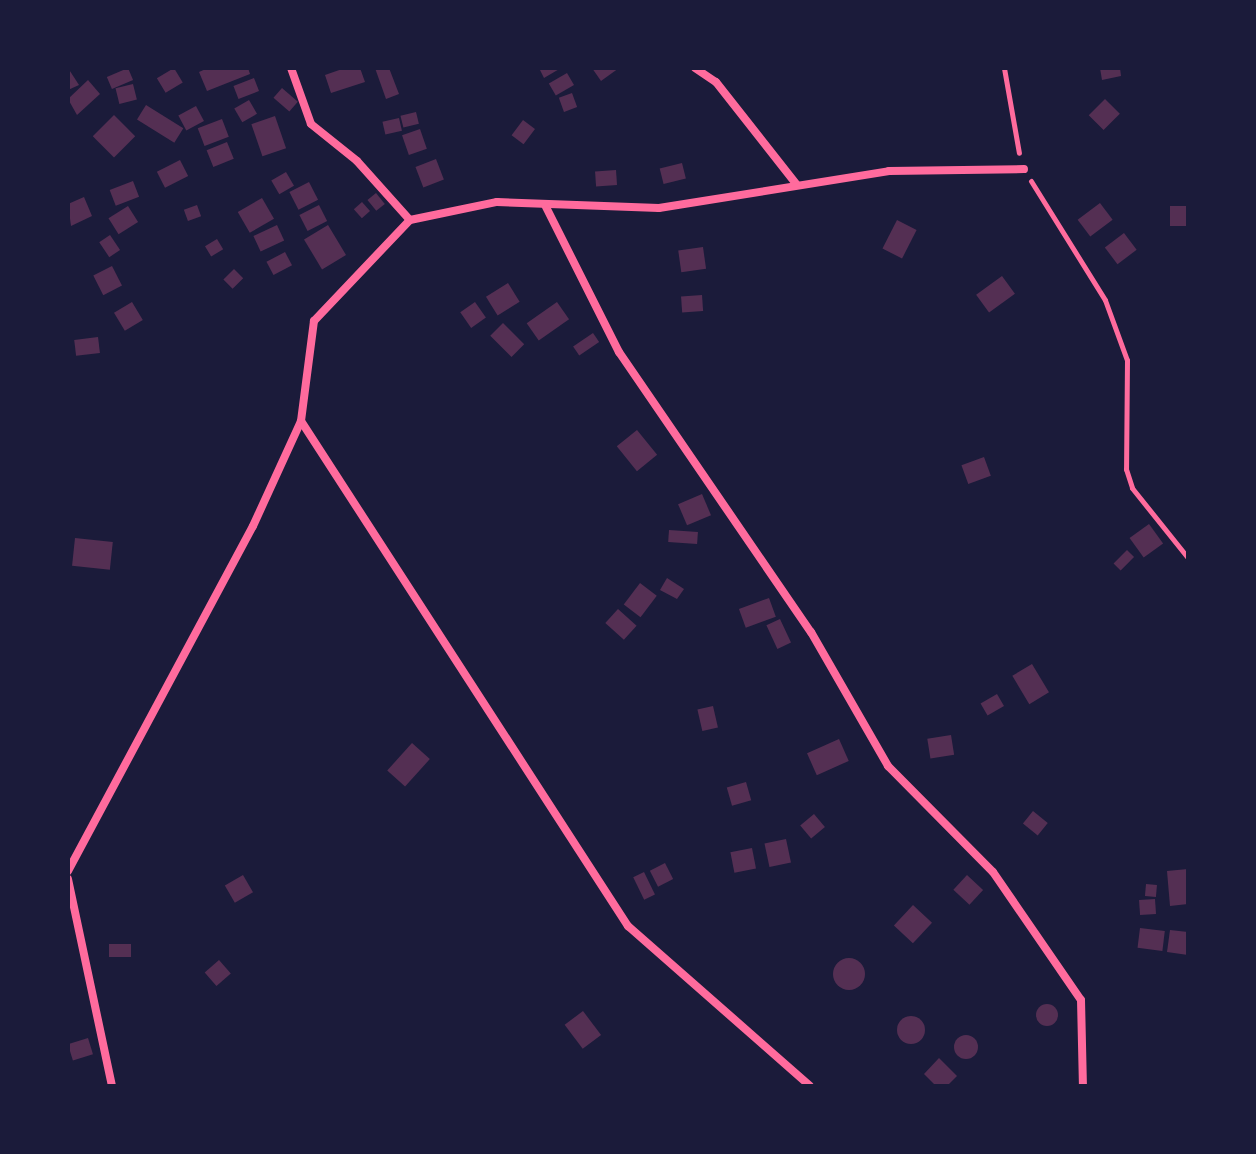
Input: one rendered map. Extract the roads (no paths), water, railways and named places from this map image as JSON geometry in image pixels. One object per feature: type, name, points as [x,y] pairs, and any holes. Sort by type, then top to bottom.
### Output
[{"type":"street","points":[[291,68],[311,124],[357,161],[410,220]]},
{"type":"street","points":[[695,68],[716,82],[797,185]]},
{"type":"street","points":[[68,871],[253,526],[301,421],[314,321],[410,220],[497,202],[659,208],[889,171],[1024,169]]},
{"type":"street","points":[[545,205],[619,352],[811,632],[888,766],[993,872],[1081,1000],[1083,1086]]},
{"type":"street","points":[[301,421],[628,926],[810,1086]]},
{"type":"street","points":[[68,879],[112,1086]]}]
